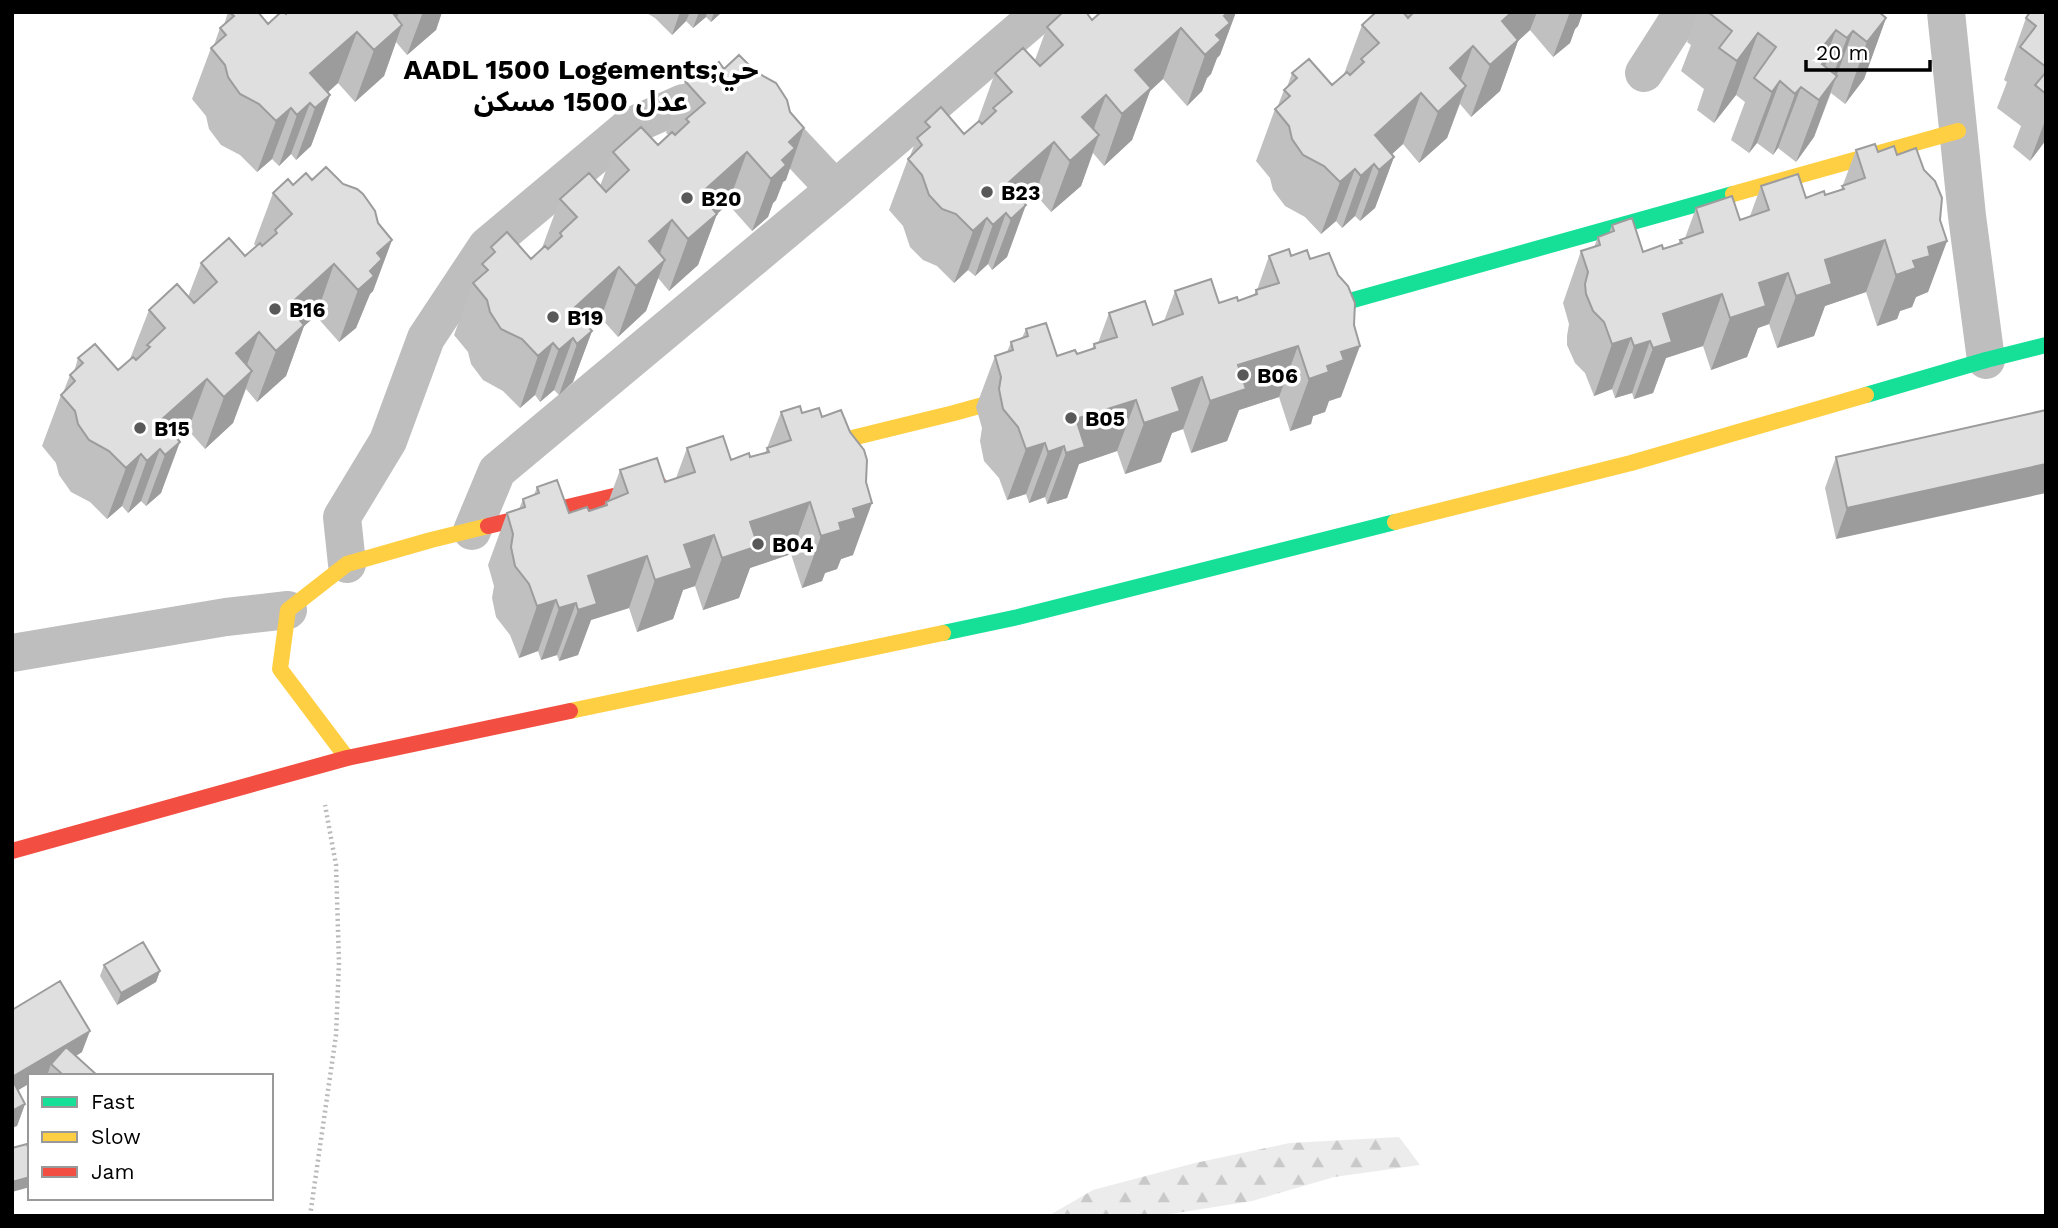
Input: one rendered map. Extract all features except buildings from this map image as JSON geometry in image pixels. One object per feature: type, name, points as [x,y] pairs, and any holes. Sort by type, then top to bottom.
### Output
[{"type":"street","points":[[472,531],[497,471],[835,189],[1041,12]]},
{"type":"street","points":[[1644,73],[1683,12]]},
{"type":"street","points":[[1947,12],[1967,216],[1986,360]]},
{"type":"street","points":[[348,564],[342,517],[388,441],[426,338],[487,246],[629,127],[683,103],[759,108],[835,189]]},
{"type":"street","points":[[1290,318],[1958,131]]},
{"type":"street","points":[[12,851],[347,758],[1018,617],[1631,463],[2046,345]]},
{"type":"street","points":[[793,452],[954,413],[1035,390]]},
{"type":"street","points":[[12,653],[226,617],[288,610],[348,564],[673,482]]},
{"type":"street","points":[[288,610],[281,670],[347,758]]},
{"type":"path","points":[[310,1216],[336,1035],[339,962],[336,865],[318,766]]},
{"type":"green space","points":[[1399,1137],[1420,1165],[1334,1177],[1252,1201],[1158,1216],[1048,1216],[1093,1190],[1195,1163],[1290,1143]]},
{"type":"traffic: fast","points":[[1303,314],[1733,194]]},
{"type":"traffic: fast","points":[[1866,395],[2046,345]]},
{"type":"traffic: fast","points":[[943,633],[1018,617],[1395,522]]},
{"type":"traffic: slow","points":[[1733,194],[1958,131]]},
{"type":"traffic: slow","points":[[803,450],[1026,393]]},
{"type":"traffic: slow","points":[[1395,522],[1631,463],[1866,395]]},
{"type":"traffic: slow","points":[[347,758],[280,669],[288,610],[347,564],[488,526]]},
{"type":"traffic: slow","points":[[570,711],[943,633]]},
{"type":"traffic: jam","points":[[488,526],[660,485]]},
{"type":"traffic: jam","points":[[12,851],[347,758],[570,711]]},
{"type":"place","name":"B23","points":[[987,192]]},
{"type":"place","name":"B20","points":[[687,198]]},
{"type":"place","name":"B16","points":[[275,309]]},
{"type":"place","name":"B19","points":[[553,317]]},
{"type":"place","name":"B06","points":[[1243,375]]},
{"type":"place","name":"B05","points":[[1071,418]]},
{"type":"place","name":"B15","points":[[140,428]]},
{"type":"place","name":"B04","points":[[758,544]]},
{"type":"district","name":"AADL 1500 Logements;حي عدل 1500 مسكن","points":[[581,85]]}]
